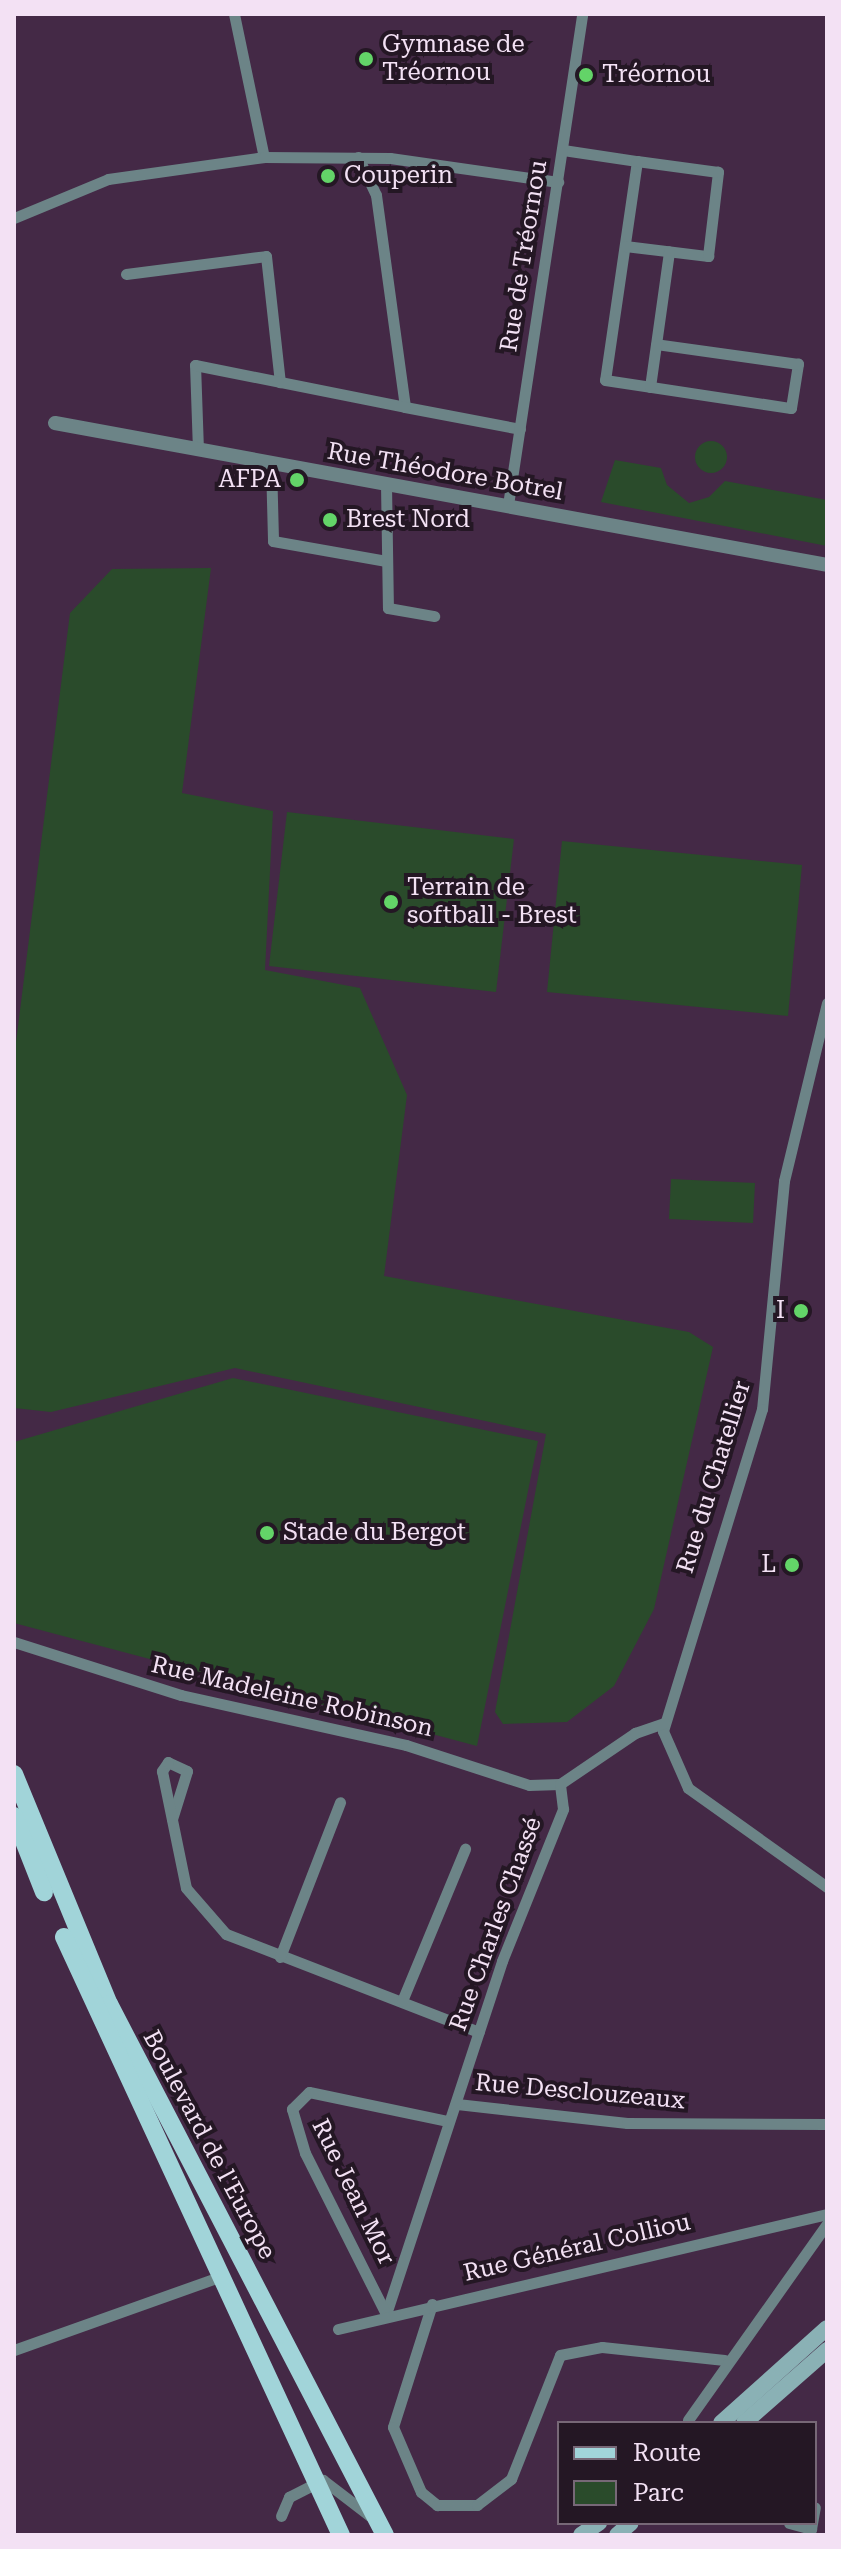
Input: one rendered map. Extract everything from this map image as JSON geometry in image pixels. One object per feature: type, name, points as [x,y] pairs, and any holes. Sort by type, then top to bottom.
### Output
[{"type":"main road","name":"Boulevard de l'Europe","points":[[14,1774],[109,2004],[383,2532]]},
{"type":"main road","name":"Boulevard de l'Europe","points":[[14,1816],[219,2277],[313,2483],[341,2535]]},
{"type":"main road","points":[[723,2421],[827,2328]]},
{"type":"main road","points":[[746,2421],[827,2350]]},
{"type":"street","points":[[234,14],[264,157]]},
{"type":"street","name":"Rue de Tréornou","points":[[508,505],[582,14]]},
{"type":"street","points":[[563,150],[718,172],[708,256],[625,246]]},
{"type":"street","points":[[14,218],[108,179],[264,157],[358,157],[558,182]]},
{"type":"street","points":[[358,157],[376,195],[405,407]]},
{"type":"street","points":[[637,161],[605,380],[791,408],[798,364],[656,344]]},
{"type":"street","points":[[650,387],[669,251]]},
{"type":"street","points":[[126,274],[266,256],[280,382]]},
{"type":"street","points":[[198,450],[195,365],[520,429]]},
{"type":"street","name":"Rue Théodore Botrel","points":[[55,423],[827,565]]},
{"type":"street","points":[[271,463],[273,541],[386,561]]},
{"type":"street","points":[[386,484],[388,608],[434,616]]},
{"type":"street","name":"Rue du Chatellier","points":[[664,1723],[762,1409],[784,1181],[827,1003]]},
{"type":"street","name":"Rue Madeleine Robinson","points":[[14,1642],[181,1695],[406,1745],[529,1785],[560,1784]]},
{"type":"street","points":[[560,1784],[635,1733],[664,1723],[684,1783],[827,1887]]},
{"type":"street","name":"Rue Charles Chassé","points":[[457,2104],[479,2032],[563,1809],[560,1784]]},
{"type":"street","points":[[280,1957],[340,1802]]},
{"type":"street","points":[[172,1819],[186,1888],[203,1915],[226,1934],[479,2032]]},
{"type":"street","points":[[402,2001],[465,1849]]},
{"type":"street","name":"Rue Jean Mor","points":[[386,2314],[305,2153],[292,2109],[309,2092],[448,2121]]},
{"type":"street","name":"Rue Desclouzeaux","points":[[386,2314],[448,2121],[457,2104],[627,2123],[827,2124]]},
{"type":"street","name":"Rue Général Colliou","points":[[338,2329],[386,2314],[827,2214]]},
{"type":"street","points":[[688,2420],[724,2360],[827,2224]]},
{"type":"street","points":[[14,2350],[219,2277]]},
{"type":"street","points":[[432,2304],[393,2427],[421,2492],[437,2505],[477,2505],[511,2479],[560,2355],[602,2347],[693,2361],[724,2360]]},
{"type":"street","name":"Boulevard de l'Europe","points":[[313,2483],[331,2482],[383,2532]]},
{"type":"street","points":[[281,2516],[289,2497],[313,2483]]},
{"type":"green space","points":[[711,441],[722,446],[727,457],[722,468],[711,473],[700,468],[695,457],[700,446]]},
{"type":"green space","points":[[615,460],[661,468],[667,485],[689,503],[709,497],[725,481],[827,500],[827,546],[601,502]]},
{"type":"green space","points":[[211,568],[182,793],[273,811],[265,970],[360,988],[407,1095],[384,1276],[689,1332],[713,1347],[654,1609],[614,1686],[567,1722],[503,1724],[495,1712],[546,1434],[235,1368],[51,1412],[14,1408],[14,1058],[70,613],[112,569]]},
{"type":"green space","name":"Terrain de softball - Brest","points":[[287,812],[514,839],[496,992],[269,966]]},
{"type":"green space","points":[[562,841],[802,865],[788,1016],[547,992]]},
{"type":"green space","points":[[671,1179],[755,1183],[753,1223],[669,1219]]},
{"type":"green space","name":"Stade du Bergot","points":[[233,1378],[538,1441],[477,1746],[14,1623],[14,1442]]},
{"type":"place","name":"Gymnase de Tréornou","points":[[366,59]]},
{"type":"place","name":"Tréornou","points":[[586,75]]},
{"type":"place","name":"Couperin","points":[[328,176]]},
{"type":"place","name":"AFPA","points":[[297,480]]},
{"type":"place","name":"Brest Nord","points":[[330,520]]},
{"type":"place","name":"Terrain de softball - Brest","points":[[391,902]]},
{"type":"place","name":"I","points":[[801,1311]]},
{"type":"place","name":"Stade du Bergot","points":[[267,1533]]},
{"type":"place","name":"L","points":[[792,1565]]}]
